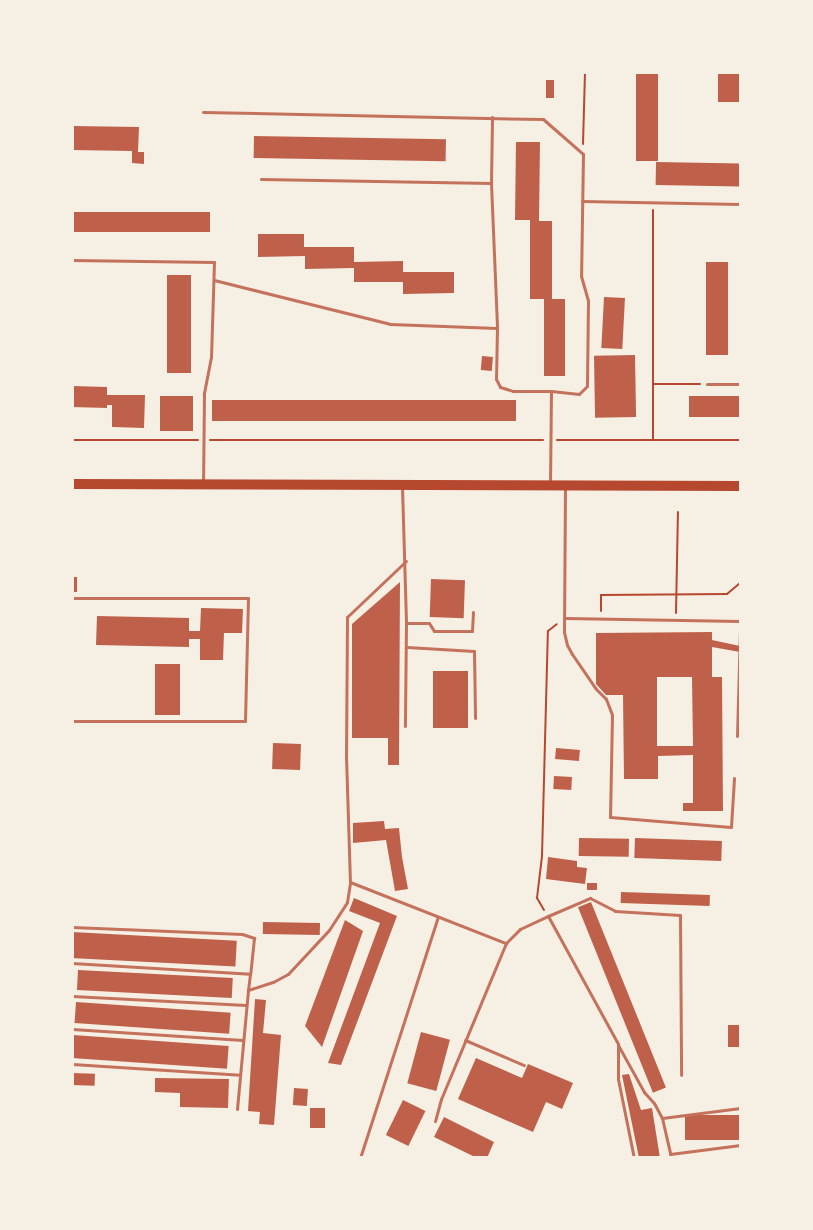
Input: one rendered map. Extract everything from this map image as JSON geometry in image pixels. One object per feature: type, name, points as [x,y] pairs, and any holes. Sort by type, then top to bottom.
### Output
[{"type":"main road","points":[[72,484],[740,486]]},
{"type":"lane","points":[[203,112],[543,119],[582,154],[581,276],[588,300],[587,386],[579,394],[551,391],[513,391],[500,386],[496,379],[491,183],[492,118]]},
{"type":"lane","points":[[260,179],[491,183]]},
{"type":"lane","points":[[582,201],[740,204]]},
{"type":"lane","points":[[72,260],[214,262],[211,357],[204,394],[203,484]]},
{"type":"lane","points":[[214,280],[390,324],[496,328]]},
{"type":"lane","points":[[707,384],[740,384]]},
{"type":"lane","points":[[550,485],[552,440],[551,391]]},
{"type":"lane","points":[[402,484],[406,561],[405,726]]},
{"type":"lane","points":[[565,485],[564,618],[567,645],[596,688],[606,699],[612,715],[610,817],[731,827],[734,778]]},
{"type":"lane","points":[[248,990],[273,982],[288,974],[329,930],[347,902],[350,882],[346,756],[346,617],[406,561]]},
{"type":"lane","points":[[72,598],[248,598],[245,721],[72,721]]},
{"type":"lane","points":[[406,622],[429,623],[434,631],[472,631],[473,612]]},
{"type":"lane","points":[[564,618],[740,620]]},
{"type":"lane","points":[[737,736],[740,629]]},
{"type":"lane","points":[[406,647],[474,651],[475,718]]},
{"type":"lane","points":[[350,882],[506,943]]},
{"type":"lane","points":[[434,1121],[441,1099],[506,943],[520,929],[590,898],[615,911],[680,914],[681,1075]]},
{"type":"lane","points":[[548,916],[644,1092],[654,1103],[662,1118],[670,1154],[740,1145]]},
{"type":"lane","points":[[360,1158],[438,917]]},
{"type":"lane","points":[[72,927],[242,934],[254,938],[237,1109]]},
{"type":"lane","points":[[72,963],[250,974]]},
{"type":"lane","points":[[72,996],[246,1005]]},
{"type":"lane","points":[[72,1029],[243,1040]]},
{"type":"lane","points":[[465,1040],[524,1065]]},
{"type":"lane","points":[[618,1044],[618,1079],[634,1158]]},
{"type":"lane","points":[[72,1064],[240,1075]]},
{"type":"lane","points":[[662,1118],[740,1108]]},
{"type":"path","points":[[582,154],[586,72]]},
{"type":"path","points":[[653,202],[653,440]]},
{"type":"path","points":[[653,384],[707,384]]},
{"type":"path","points":[[72,440],[740,440]]},
{"type":"path","points":[[676,620],[678,512]]},
{"type":"path","points":[[601,619],[601,595],[727,594],[740,583]]},
{"type":"path","points":[[548,916],[537,898],[542,856],[548,631],[564,618]]},
{"type":"building","points":[[636,72],[658,72],[658,161],[636,161]]},
{"type":"building","points":[[718,72],[740,72],[740,102],[718,102]]},
{"type":"building","points":[[546,80],[554,80],[554,98],[546,98]]},
{"type":"building","points":[[72,126],[139,127],[138,152],[144,152],[144,164],[132,163],[132,151],[72,150]]},
{"type":"building","points":[[254,136],[446,139],[446,161],[254,158]]},
{"type":"building","points":[[516,142],[540,142],[539,221],[552,221],[552,299],[565,299],[565,376],[544,376],[544,299],[530,299],[530,220],[515,220]]},
{"type":"building","points":[[656,162],[740,163],[740,186],[656,185]]},
{"type":"building","points":[[72,212],[210,212],[210,232],[72,232]]},
{"type":"building","points":[[258,234],[304,234],[304,247],[354,247],[354,262],[403,261],[403,272],[454,272],[454,293],[403,294],[403,282],[354,282],[354,268],[305,269],[305,256],[258,257]]},
{"type":"building","points":[[706,262],[728,262],[728,355],[706,355]]},
{"type":"building","points":[[167,275],[191,275],[191,373],[167,373]]},
{"type":"building","points":[[604,297],[625,298],[622,349],[601,348]]},
{"type":"building","points":[[635,355],[636,417],[595,418],[594,356]]},
{"type":"building","points":[[482,356],[493,357],[492,371],[481,370]]},
{"type":"building","points":[[72,386],[107,387],[107,395],[145,395],[144,428],[112,427],[112,405],[107,405],[107,408],[72,407]]},
{"type":"building","points":[[160,396],[193,396],[193,431],[160,431]]},
{"type":"building","points":[[689,396],[740,396],[740,417],[689,417]]},
{"type":"building","points":[[212,400],[516,400],[516,421],[212,421]]},
{"type":"building","points":[[72,577],[77,577],[77,592],[72,592]]},
{"type":"building","points":[[431,579],[465,580],[464,618],[430,617]]},
{"type":"building","points":[[400,582],[399,765],[388,765],[388,738],[352,738],[352,624]]},
{"type":"building","points":[[201,608],[243,609],[242,633],[224,633],[223,660],[200,660],[200,639],[189,639],[189,647],[96,645],[97,616],[189,618],[189,631],[200,631]]},
{"type":"building","points":[[712,632],[712,640],[740,646],[740,652],[712,647],[712,677],[722,677],[723,811],[683,811],[683,803],[693,803],[693,755],[658,756],[658,779],[624,779],[623,695],[606,695],[596,684],[596,633]],"holes":[[[657,677],[692,677],[693,746],[657,746]]]},
{"type":"building","points":[[155,664],[180,664],[180,715],[155,715]]},
{"type":"building","points":[[433,671],[468,671],[468,728],[433,728]]},
{"type":"building","points":[[273,743],[301,744],[300,770],[272,769]]},
{"type":"building","points":[[556,748],[580,750],[579,761],[555,759]]},
{"type":"building","points":[[554,776],[572,777],[571,790],[553,789]]},
{"type":"building","points":[[384,821],[385,829],[399,828],[408,889],[395,891],[386,840],[353,843],[353,823]]},
{"type":"building","points":[[579,838],[629,839],[629,857],[579,856]]},
{"type":"building","points":[[635,838],[722,841],[721,861],[634,858]]},
{"type":"building","points":[[548,857],[577,861],[577,867],[587,868],[585,884],[546,879]]},
{"type":"building","points":[[587,883],[597,883],[597,890],[587,890]]},
{"type":"building","points":[[621,892],[710,895],[710,906],[621,903]]},
{"type":"building","points":[[354,898],[397,916],[341,1065],[328,1063],[380,923],[349,911]]},
{"type":"building","points":[[591,902],[666,1087],[653,1093],[578,907]]},
{"type":"building","points":[[345,920],[363,931],[322,1047],[305,1026]]},
{"type":"building","points":[[263,922],[320,923],[320,935],[263,934]]},
{"type":"building","points":[[72,932],[237,941],[235,967],[72,958]]},
{"type":"building","points":[[78,970],[233,978],[232,998],[77,990]]},
{"type":"building","points":[[255,999],[266,1000],[263,1033],[281,1035],[274,1125],[259,1124],[260,1112],[248,1111]]},
{"type":"building","points":[[76,1002],[231,1013],[229,1034],[75,1023]]},
{"type":"building","points":[[728,1025],[740,1025],[740,1047],[728,1047]]},
{"type":"building","points":[[421,1032],[450,1040],[436,1091],[407,1083]]},
{"type":"building","points":[[73,1035],[229,1046],[227,1069],[72,1058]]},
{"type":"building","points":[[476,1058],[522,1078],[528,1064],[573,1083],[562,1109],[546,1102],[533,1132],[458,1099]]},
{"type":"building","points":[[72,1073],[95,1074],[95,1086],[72,1085]]},
{"type":"building","points":[[629,1074],[641,1110],[652,1108],[660,1158],[639,1158],[622,1075]]},
{"type":"building","points":[[155,1078],[229,1079],[228,1108],[180,1107],[180,1093],[155,1092]]},
{"type":"building","points":[[294,1088],[308,1089],[307,1106],[293,1105]]},
{"type":"building","points":[[403,1100],[425,1111],[408,1146],[386,1135]]},
{"type":"building","points":[[310,1108],[325,1108],[325,1128],[310,1128]]},
{"type":"building","points":[[685,1115],[740,1115],[740,1140],[685,1140]]},
{"type":"building","points":[[444,1117],[494,1142],[487,1158],[477,1158],[434,1137]]}]
